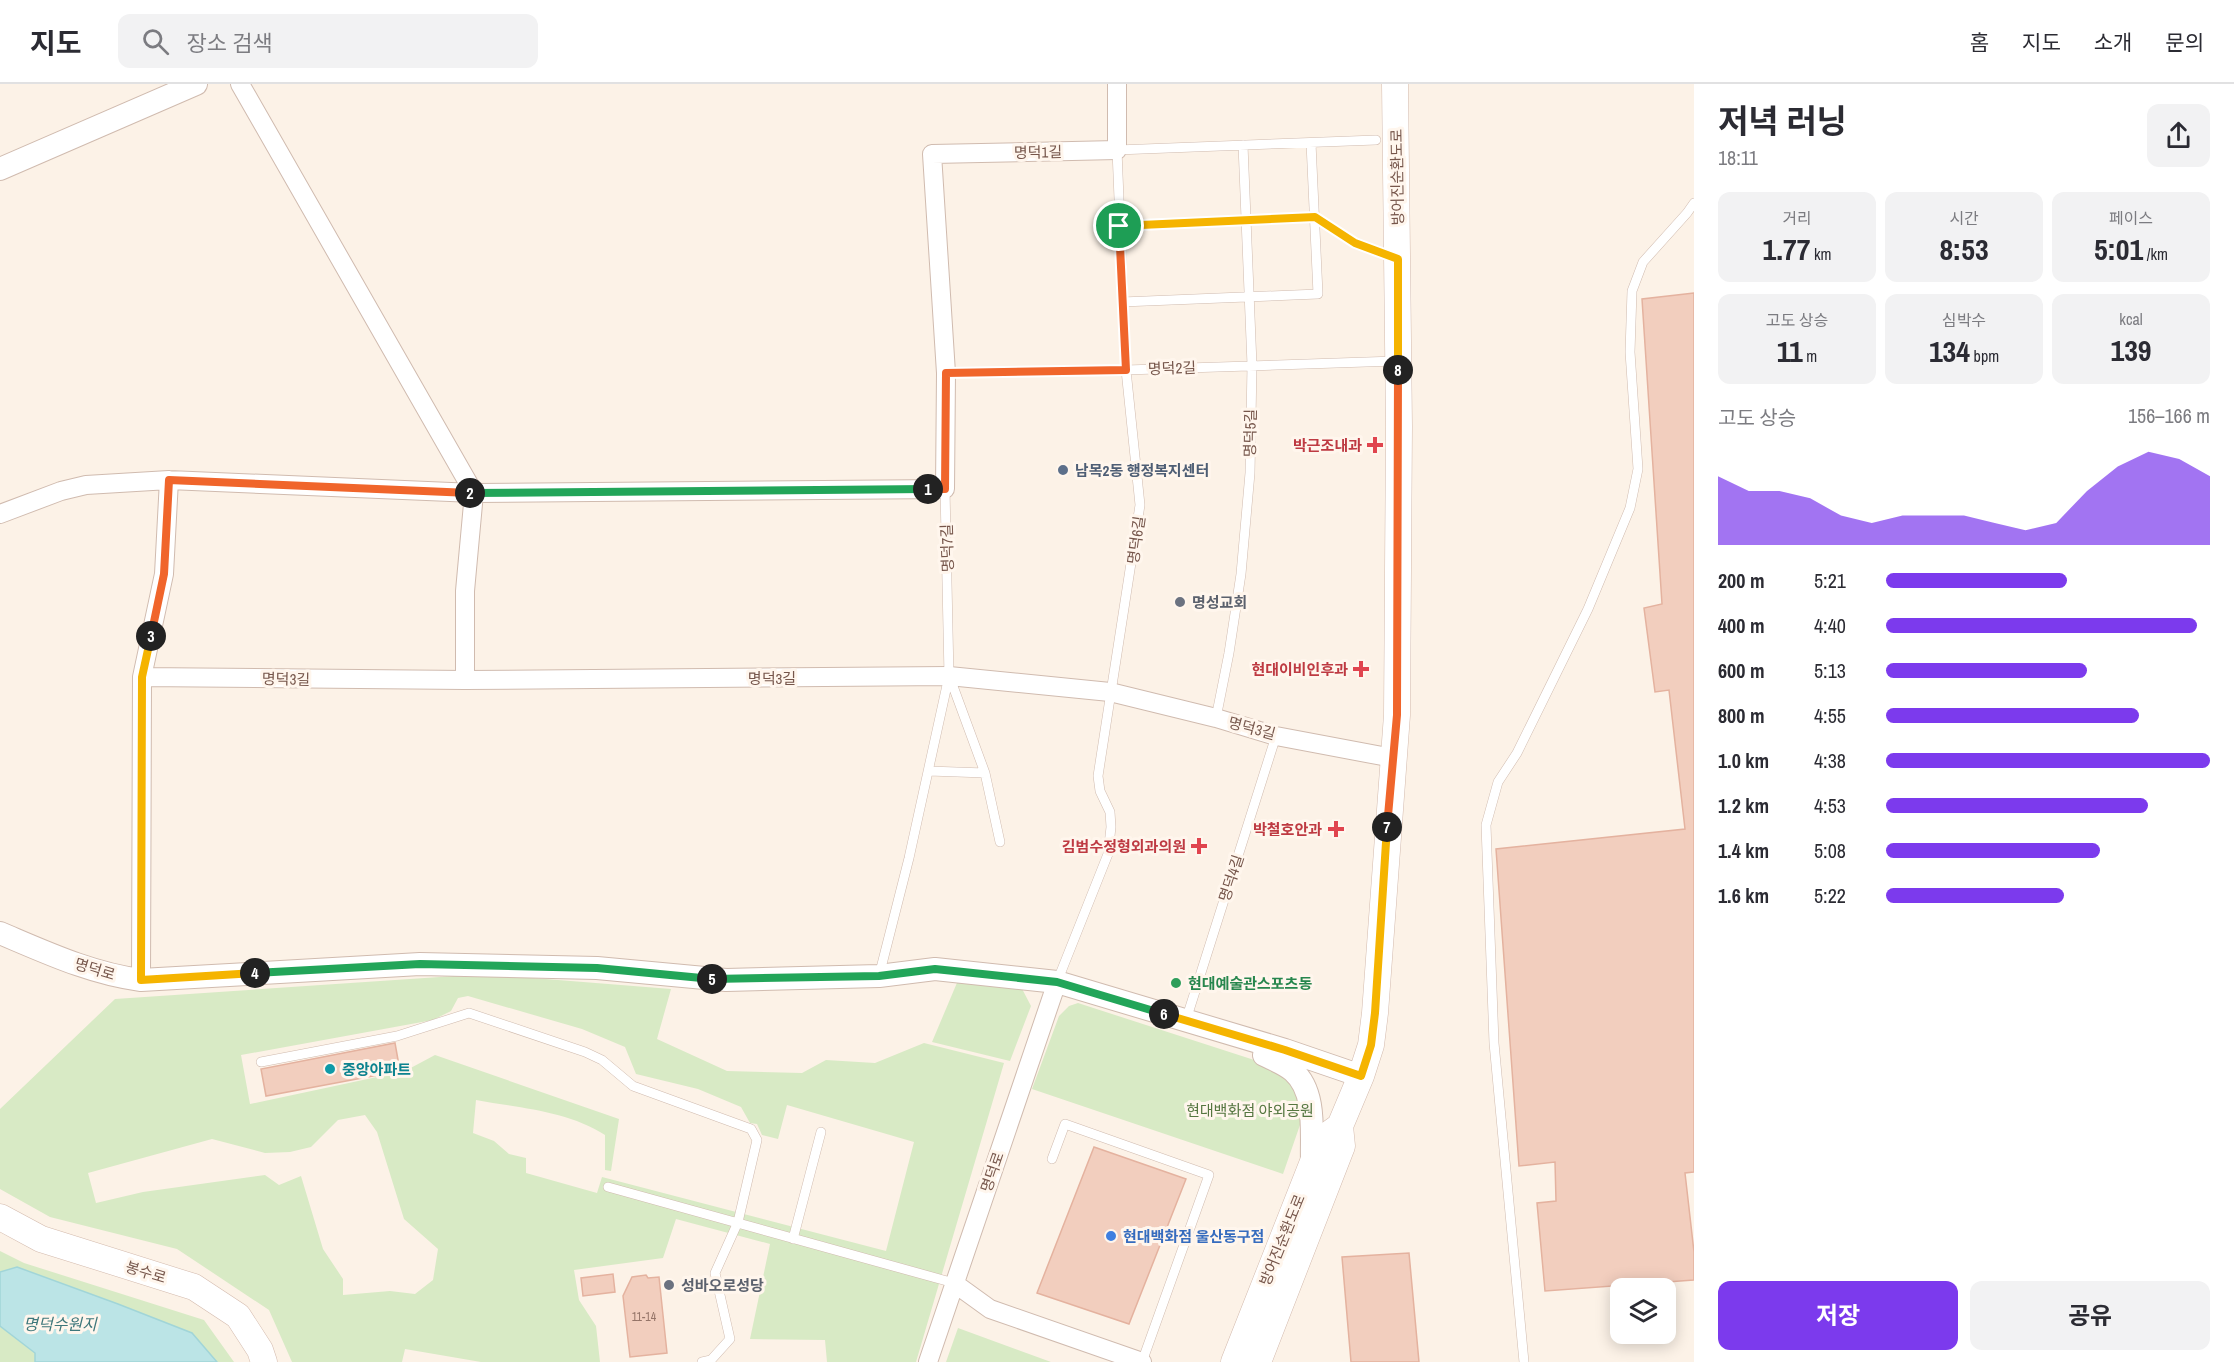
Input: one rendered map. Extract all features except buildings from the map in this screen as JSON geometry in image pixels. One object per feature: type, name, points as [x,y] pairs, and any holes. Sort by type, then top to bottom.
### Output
[{"type":"main road","name":"방어진순환도로","points":[[1258,1362],[1342,1146],[1340,1126],[1371,1045],[1375,1013],[1397,715],[1398,259],[1395,84]]},
{"type":"main road","name":"방어진순환도로","points":[[1234,1362],[1322,1139],[1340,1126]]},
{"type":"main road","name":"봉수로","points":[[0,1217],[41,1239],[194,1287],[238,1316],[260,1350],[264,1362]]},
{"type":"street","points":[[0,169],[196,84]]},
{"type":"street","points":[[240,84],[474,493],[465,591],[465,680]]},
{"type":"street","name":"명덕6길","points":[[1117,84],[1117,150]]},
{"type":"street","name":"명덕1길","points":[[945,489],[946,373],[932,154],[1117,150]]},
{"type":"street","points":[[141,980],[142,677],[164,574],[169,480]]},
{"type":"street","points":[[0,514],[61,491],[86,485],[169,480],[474,493],[945,489]]},
{"type":"street","name":"명덕3길","points":[[142,677],[465,680],[949,676],[1110,693],[1216,718],[1276,736],[1393,758]]},
{"type":"street","name":"명덕로","points":[[0,933],[60,958],[118,977],[141,980],[420,964],[597,968],[726,980],[879,976],[935,969],[1057,982],[1242,1037],[1361,1076]]},
{"type":"street","name":"명덕로","points":[[927,1362],[1057,982]]},
{"type":"street","points":[[1242,1037],[1261,1053],[1292,1069],[1304,1085],[1310,1109],[1312,1164]]},
{"type":"street","points":[[954,1283],[990,1309],[1142,1362]]},
{"type":"lane","name":"명덕1길","points":[[1117,150],[1376,141]]},
{"type":"lane","points":[[1122,302],[1318,294],[1311,143]]},
{"type":"lane","name":"명덕5길","points":[[1216,718],[1229,654],[1241,574],[1250,473],[1252,365],[1244,146]]},
{"type":"lane","name":"명덕6길","points":[[1057,982],[1108,854],[1110,812],[1100,791],[1098,776],[1140,506],[1126,370],[1117,150]]},
{"type":"lane","points":[[1524,1362],[1494,1043],[1486,825],[1498,782],[1517,753],[1583,620],[1630,508],[1638,469],[1630,352],[1632,291],[1642,262],[1687,213],[1694,202]]},
{"type":"lane","points":[[1119,226],[1315,217],[1355,243],[1398,259]]},
{"type":"lane","name":"명덕2길","points":[[946,373],[1398,361]]},
{"type":"lane","name":"명덕7길","points":[[879,976],[929,771],[949,676],[945,489]]},
{"type":"lane","points":[[949,676],[985,773],[1000,842]]},
{"type":"lane","name":"명덕4길","points":[[1186,1020],[1276,736]]},
{"type":"lane","points":[[929,771],[985,773]]},
{"type":"lane","points":[[261,1062],[397,1036],[469,1013],[575,1048],[602,1060],[633,1086],[751,1129],[757,1140],[738,1222],[715,1273],[730,1339],[711,1360],[702,1362]]},
{"type":"lane","points":[[1052,1159],[1065,1124],[1209,1175],[1142,1362]]},
{"type":"lane","points":[[793,1239],[821,1131]]},
{"type":"lane","points":[[608,1187],[954,1283]]},
{"type":"green space","points":[[484,974],[671,989],[657,1039],[727,1071],[802,1073],[826,1060],[875,1063],[924,1043],[1004,1063],[916,1362],[827,1362],[825,1340],[750,1339],[770,1244],[676,1219],[663,1258],[574,1270],[579,1300],[596,1326],[600,1362],[481,1362],[405,1349],[402,1362],[292,1362],[269,1310],[177,1249],[50,1217],[0,1189],[0,1109],[115,999]],"holes":[[[468,996],[582,1029],[625,1047],[636,1074],[698,1089],[741,1107],[750,1123],[757,1124],[762,1135],[778,1139],[787,1105],[914,1142],[886,1251],[602,1177],[597,1193],[526,1173],[526,1158],[509,1154],[494,1141],[473,1133],[476,1100],[559,1115],[591,1127],[605,1135],[605,1170],[611,1171],[619,1119],[435,1055],[405,1071],[250,1104],[241,1055],[433,1020],[451,1011],[458,998]],[[365,1115],[377,1132],[404,1219],[438,1249],[433,1280],[415,1294],[390,1291],[343,1295],[343,1279],[323,1249],[301,1176],[279,1185],[265,1175],[143,1192],[96,1203],[88,1173],[212,1139],[265,1153],[290,1152],[311,1147],[338,1120]]]},
{"type":"green space","points":[[959,978],[1019,983],[1031,1006],[1010,1061],[932,1042]]},
{"type":"green space","name":"현대백화점 야외공원","points":[[1078,1003],[1285,1070],[1301,1100],[1301,1122],[1283,1174],[1032,1089],[1059,1016],[1069,1006]]},
{"type":"green space","points":[[0,1251],[24,1263],[204,1320],[234,1362],[217,1362],[192,1333],[118,1304],[17,1267],[0,1272]]},
{"type":"green space","points":[[0,1326],[35,1353],[35,1362],[0,1362]]},
{"type":"green space","points":[[958,1328],[1051,1362],[946,1362]]},
{"type":"water","name":"명덕수원지","points":[[17,1267],[192,1333],[217,1362],[35,1362],[35,1353],[0,1326],[0,1272]]},
{"type":"place","name":"박근조내과","points":[[1375,445]]},
{"type":"place","name":"남목2동 행정복지센터","points":[[1063,470]]},
{"type":"place","name":"명성교회","points":[[1180,602]]},
{"type":"place","name":"현대이비인후과","points":[[1361,669]]},
{"type":"place","name":"박철호안과","points":[[1336,829]]},
{"type":"place","name":"김범수정형외과의원","points":[[1199,846]]},
{"type":"place","name":"현대예술관스포츠동","points":[[1176,983]]},
{"type":"place","name":"중앙아파트","points":[[330,1069]]},
{"type":"place","name":"현대백화점 울산동구점","points":[[1111,1236]]},
{"type":"place","name":"성바오로성당","points":[[669,1285]]},
{"type":"route","points":[[1315,217],[1355,243],[1398,259],[1397,715],[1389,797],[1375,1013],[1371,1045],[1361,1076],[1285,1050],[1057,982],[935,969],[879,976],[726,980],[597,968],[420,964],[141,980],[142,677],[164,574],[169,480],[474,493],[945,489],[946,373],[1126,370],[1119,226],[1315,217]]}]
